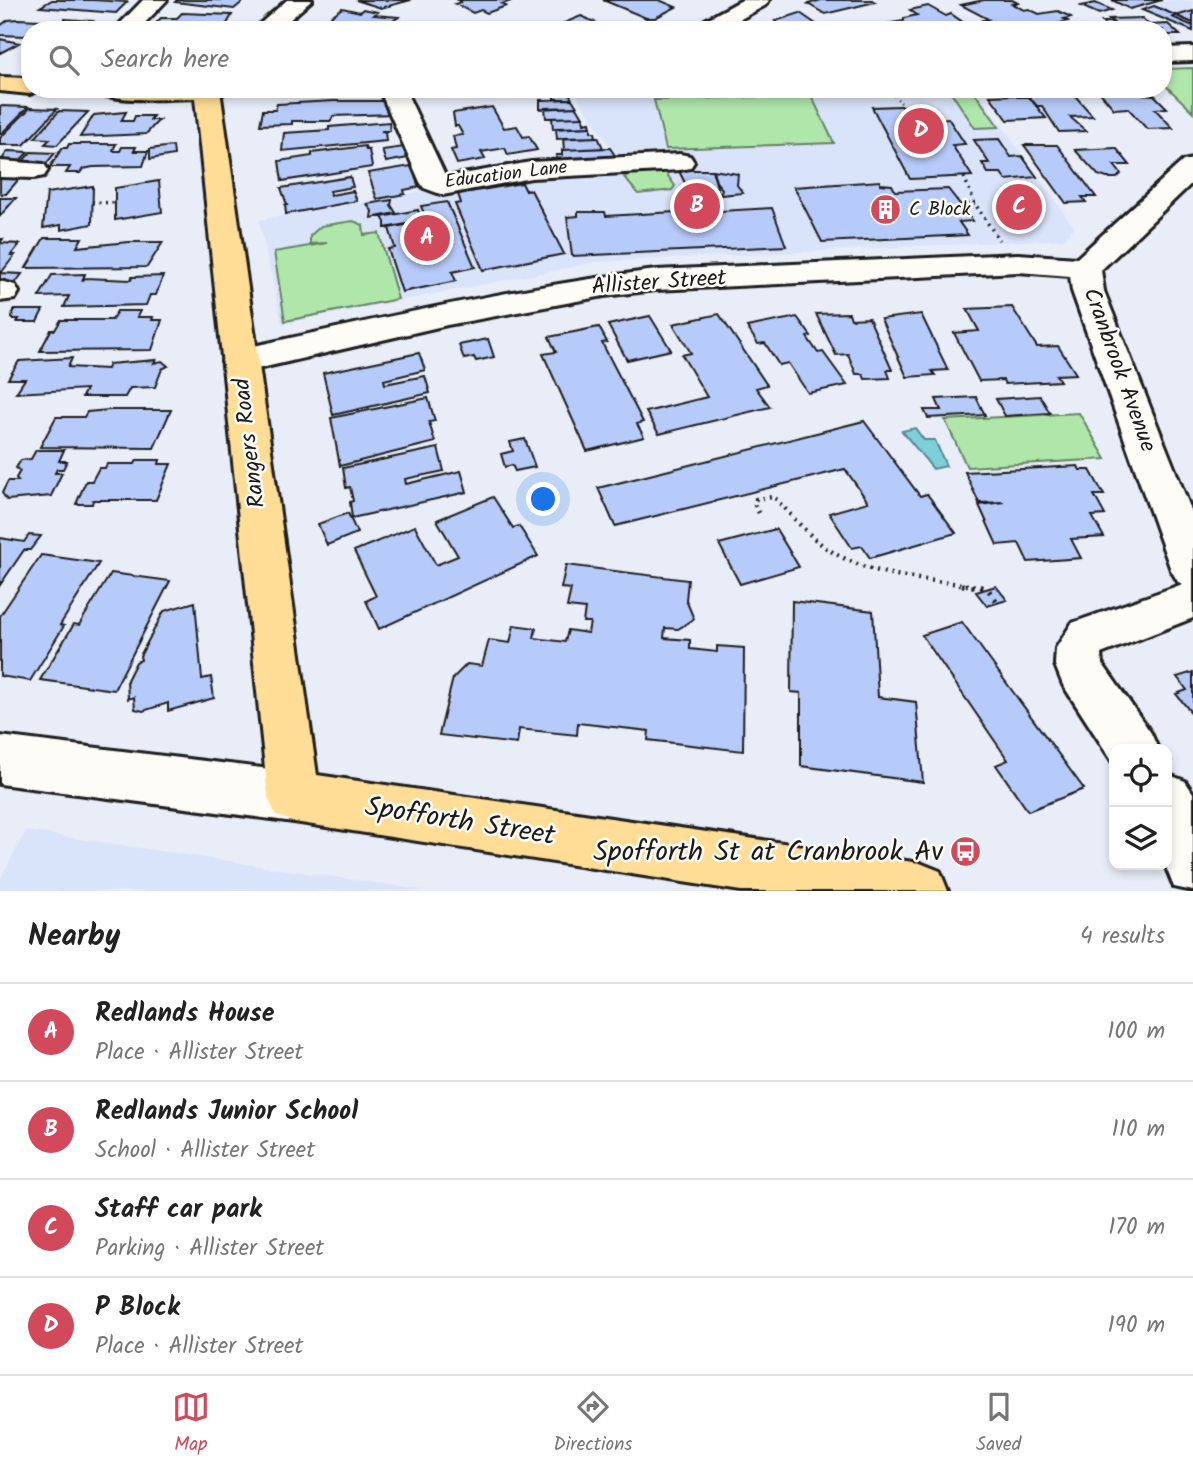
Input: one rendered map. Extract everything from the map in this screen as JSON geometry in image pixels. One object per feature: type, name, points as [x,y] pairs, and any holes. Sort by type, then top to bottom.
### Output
[{"type":"main road","points":[[0,84],[21,85]]},
{"type":"main road","name":"Rangers Road","points":[[208,98],[294,797]]},
{"type":"main road","name":"Spofforth Street","points":[[294,797],[706,876],[920,891]]},
{"type":"street","points":[[134,21],[156,0]]},
{"type":"street","points":[[275,21],[301,0]]},
{"type":"street","points":[[718,21],[758,0]]},
{"type":"street","points":[[1172,55],[1193,54]]},
{"type":"street","name":"Education Lane","points":[[397,98],[434,182],[443,186],[531,170],[680,162]]},
{"type":"street","name":"Cranbrook Avenue","points":[[1193,167],[1086,268],[1088,291],[1193,570]]},
{"type":"street","points":[[0,169],[34,170]]},
{"type":"street","name":"Allister Street","points":[[240,361],[411,322],[561,291],[601,286],[1018,263],[1086,268]]},
{"type":"street","points":[[1130,744],[1080,670],[1077,656],[1079,645],[1088,637],[1193,599]]},
{"type":"street","name":"Spofforth Street","points":[[0,760],[294,797]]},
{"type":"street","points":[[1172,807],[1193,868]]},
{"type":"path","points":[[896,98],[904,106]]},
{"type":"path","points":[[964,177],[975,204],[1002,243]]},
{"type":"path","points":[[92,202],[115,203]]},
{"type":"path","points":[[961,205],[975,204]]},
{"type":"path","points":[[759,513],[755,505],[757,499],[774,497],[834,553],[908,576],[981,586],[988,589],[998,603]]},
{"type":"shaded area","points":[[1170,0],[1193,1],[1193,33],[1172,24],[1172,21],[1139,9]]},
{"type":"shaded area","points":[[578,98],[981,98],[1074,227],[1064,239],[597,262],[282,324],[259,220],[618,158]]},
{"type":"shaded area","points":[[26,831],[428,891],[0,891],[0,880]]},
{"type":"green space","points":[[1193,68],[1193,112],[1172,92],[1172,69]]},
{"type":"green space","points":[[812,98],[834,143],[666,149],[654,100]]},
{"type":"green space","points":[[955,98],[978,98],[999,127],[975,128]]},
{"type":"green space","points":[[664,170],[675,186],[672,190],[638,194],[624,177],[635,172]]},
{"type":"green space","points":[[353,221],[363,225],[364,235],[379,233],[398,299],[285,321],[274,252],[327,243],[310,244],[310,236],[321,226]]},
{"type":"green space","points":[[1079,413],[1106,459],[967,467],[945,420]]},
{"type":"water","points":[[915,428],[924,440],[935,440],[946,466],[933,469],[902,431]]},
{"type":"building","points":[[52,0],[127,2],[116,13],[40,7]]},
{"type":"building","points":[[245,0],[234,9],[175,2]]},
{"type":"building","points":[[356,0],[411,0],[381,8]]},
{"type":"building","points":[[458,0],[511,1],[502,4],[506,6],[487,13],[481,10],[473,13],[455,4],[461,2]]},
{"type":"building","points":[[603,0],[659,0],[676,7],[655,18],[646,18]]},
{"type":"building","points":[[821,0],[875,2],[825,14],[808,4]]},
{"type":"building","points":[[984,0],[1012,0],[1018,3],[1012,4],[1024,10],[1029,9],[1039,14],[1058,11],[1071,17],[1064,19],[1068,21],[986,21],[983,20],[988,19],[961,5]]},
{"type":"building","points":[[1112,0],[1162,0],[1130,9]]},
{"type":"building","points":[[1095,3],[1112,10],[1099,14],[1081,6]]},
{"type":"building","points":[[928,6],[946,16],[951,14],[961,21],[904,21],[904,18],[917,15],[910,10]]},
{"type":"building","points":[[1154,6],[1193,23],[1193,31],[1172,21],[1142,10]]},
{"type":"building","points":[[342,8],[360,12],[363,9],[378,12],[374,15],[399,17],[393,21],[325,21]]},
{"type":"building","points":[[1193,11],[1193,26],[1172,17]]},
{"type":"building","points":[[182,13],[232,15],[229,21],[158,21],[161,18],[177,18]]},
{"type":"building","points":[[800,13],[812,21],[775,21]]},
{"type":"building","points":[[581,16],[592,21],[569,21]]},
{"type":"building","points":[[1142,18],[1145,21],[1112,21],[1109,19]]},
{"type":"building","points":[[8,20],[59,21],[21,21],[21,36],[0,35],[0,26]]},
{"type":"building","points":[[0,39],[19,43],[0,53]]},
{"type":"building","points":[[992,98],[1030,98],[1046,118],[1008,120]]},
{"type":"building","points":[[1030,98],[1077,98],[1093,116],[1070,117],[1086,131],[1059,132],[1042,106],[1037,106]]},
{"type":"building","points":[[1105,98],[1157,98],[1167,108],[1155,109],[1173,128],[1147,129],[1128,108],[1114,109]]},
{"type":"building","points":[[572,99],[577,107],[540,109],[540,100]]},
{"type":"building","points":[[388,101],[394,114],[333,116],[331,121],[292,121],[292,124],[260,125],[263,110],[275,110],[277,104]]},
{"type":"building","points":[[930,105],[939,119],[948,118],[965,144],[952,145],[972,176],[910,179],[872,107]]},
{"type":"building","points":[[0,106],[28,107],[1,134],[0,134]]},
{"type":"building","points":[[492,107],[504,128],[517,126],[523,137],[529,136],[537,150],[508,155],[505,148],[481,152],[485,159],[457,164],[451,150],[456,149],[453,136],[463,135],[458,126],[455,126],[453,113]]},
{"type":"building","points":[[577,107],[583,117],[546,118],[545,108]]},
{"type":"building","points":[[30,108],[57,109],[24,145],[0,145],[0,138]]},
{"type":"building","points":[[59,111],[88,112],[57,145],[45,144],[50,139],[35,138]]},
{"type":"building","points":[[126,112],[121,121],[133,121],[135,116],[153,116],[150,120],[159,120],[146,134],[80,137],[94,115]]},
{"type":"building","points":[[583,117],[584,123],[590,122],[591,127],[553,129],[552,118]]},
{"type":"building","points":[[389,122],[390,131],[381,131],[385,132],[386,141],[282,151],[284,133]]},
{"type":"building","points":[[591,127],[591,132],[595,132],[596,137],[557,139],[556,128]]},
{"type":"building","points":[[598,137],[603,148],[564,150],[563,138]]},
{"type":"building","points":[[999,139],[1011,157],[1022,156],[1037,177],[1006,180],[1001,173],[988,173],[982,163],[989,163],[974,140]]},
{"type":"building","points":[[69,144],[116,144],[113,150],[115,151],[120,151],[122,147],[136,147],[134,151],[148,151],[143,166],[93,167],[83,169],[80,173],[66,173],[70,167],[50,167],[62,148],[67,148]]},
{"type":"building","points":[[1024,145],[1057,145],[1096,197],[1082,197],[1086,202],[1066,203]]},
{"type":"building","points":[[173,146],[174,155],[150,159],[150,149]]},
{"type":"building","points":[[365,146],[366,150],[369,150],[372,167],[282,181],[279,161],[312,156],[312,153]]},
{"type":"building","points":[[404,147],[408,158],[386,162],[382,150]]},
{"type":"building","points":[[610,148],[616,157],[557,160],[556,155],[562,155],[562,150]]},
{"type":"building","points":[[1116,148],[1130,165],[1114,165],[1121,174],[1117,178],[1098,175],[1075,150]]},
{"type":"building","points":[[8,151],[28,152],[18,163],[0,162]]},
{"type":"building","points":[[31,152],[55,153],[46,164],[21,163]]},
{"type":"building","points":[[411,166],[419,187],[404,190],[405,194],[377,199],[368,173]]},
{"type":"building","points":[[676,170],[712,170],[719,194],[682,198],[686,185]]},
{"type":"building","points":[[713,170],[738,174],[737,185],[743,193],[720,195],[722,189],[716,182]]},
{"type":"building","points":[[0,177],[20,178],[6,194],[0,194]]},
{"type":"building","points":[[350,177],[353,187],[330,191],[331,195],[353,191],[357,201],[286,214],[287,205],[281,188]]},
{"type":"building","points":[[159,181],[162,212],[115,220],[115,188]]},
{"type":"building","name":"C Block","points":[[880,181],[880,184],[892,185],[895,191],[948,189],[973,221],[959,222],[968,235],[822,242],[794,187]]},
{"type":"building","points":[[522,183],[526,191],[531,190],[564,254],[483,270],[455,204],[461,203],[458,194]]},
{"type":"building","points":[[93,186],[92,224],[61,230],[61,225],[43,228],[47,193]]},
{"type":"building","points":[[0,198],[16,198],[0,216]]},
{"type":"building","points":[[392,200],[391,205],[396,213],[371,218],[372,211],[367,204]]},
{"type":"building","points":[[447,202],[475,267],[452,272],[456,281],[402,292],[388,249],[395,248],[389,228],[427,221],[421,206]]},
{"type":"building","points":[[719,204],[721,211],[772,208],[786,246],[572,256],[567,217],[578,216],[578,212],[605,212],[606,216],[693,211],[692,207]]},
{"type":"building","points":[[418,210],[422,221],[385,228],[382,217]]},
{"type":"building","points":[[44,238],[82,238],[77,247],[163,242],[147,267],[26,268]]},
{"type":"building","points":[[0,243],[20,244],[1,273],[22,274],[16,282],[0,282]]},
{"type":"building","points":[[85,274],[82,281],[85,278],[131,280],[132,277],[163,276],[156,295],[150,295],[146,305],[64,307],[69,296],[39,297],[52,275]]},
{"type":"building","points":[[1012,307],[1037,347],[1058,346],[1076,374],[1056,375],[1060,381],[1005,384],[1003,380],[979,381],[954,333],[979,331],[967,309]]},
{"type":"building","points":[[13,310],[43,310],[37,322],[17,322],[19,319],[12,319]]},
{"type":"building","points":[[117,311],[140,311],[137,317],[162,320],[152,350],[40,351],[51,330],[55,330],[61,320],[112,320]]},
{"type":"building","points":[[849,313],[851,319],[869,318],[892,370],[887,370],[890,378],[865,379],[863,374],[856,374],[848,354],[836,355],[816,314]]},
{"type":"building","points":[[719,314],[767,385],[756,388],[770,407],[659,434],[646,412],[707,397],[682,355],[691,353],[673,324]]},
{"type":"building","points":[[921,314],[948,370],[932,371],[935,375],[907,377],[881,319]]},
{"type":"building","points":[[650,316],[671,350],[627,360],[608,325]]},
{"type":"building","points":[[797,317],[811,336],[807,337],[818,353],[823,352],[847,385],[808,393],[788,363],[779,365],[765,343],[758,344],[747,327]]},
{"type":"building","points":[[599,327],[607,342],[602,343],[643,422],[637,424],[644,437],[587,451],[543,354],[556,352],[549,337]]},
{"type":"building","points":[[488,339],[494,357],[476,361],[474,357],[464,359],[459,345]]},
{"type":"building","points":[[419,353],[425,370],[384,380],[385,384],[425,376],[430,393],[333,415],[323,373]]},
{"type":"building","points":[[72,358],[68,367],[107,369],[109,364],[156,360],[154,363],[162,361],[168,366],[162,369],[155,387],[130,388],[125,397],[82,397],[86,389],[16,393],[25,379],[8,379],[19,361]]},
{"type":"building","points":[[1040,396],[1050,413],[1005,416],[996,399]]},
{"type":"building","points":[[976,397],[985,415],[928,418],[924,410],[941,410],[936,399]]},
{"type":"building","points":[[428,398],[435,421],[429,422],[435,442],[340,466],[331,418]]},
{"type":"building","points":[[171,410],[154,448],[40,447],[56,417],[84,417],[87,412]]},
{"type":"building","points":[[864,421],[920,496],[927,494],[956,533],[870,558],[862,546],[852,548],[829,513],[868,502],[845,469],[615,526],[598,488]]},
{"type":"building","points":[[525,439],[535,467],[515,471],[512,465],[505,467],[501,454],[513,451],[510,442]]},
{"type":"building","points":[[438,448],[444,471],[405,479],[406,484],[461,471],[467,492],[352,518],[350,502],[353,501],[350,487],[346,488],[343,468]]},
{"type":"building","points":[[36,450],[64,450],[59,461],[67,461],[63,469],[57,469],[55,473],[62,473],[51,496],[7,500],[2,493],[8,481],[18,481],[16,478],[20,471],[16,468],[21,460],[31,459]]},
{"type":"building","points":[[137,460],[160,460],[159,464],[171,464],[156,500],[93,500],[92,504],[76,504],[86,481],[92,481],[99,468],[105,468],[107,464],[135,464]]},
{"type":"building","points":[[1078,466],[1080,470],[1090,470],[1104,495],[1094,495],[1105,515],[1092,516],[1104,537],[1071,539],[1081,558],[1028,562],[1019,543],[997,545],[979,505],[1004,502],[979,503],[965,472]]},
{"type":"building","points":[[493,497],[513,528],[519,526],[538,556],[379,629],[366,601],[376,596],[354,551],[415,526],[436,565],[458,556],[437,520]]},
{"type":"building","points":[[348,513],[357,533],[327,545],[318,524]]},
{"type":"building","points":[[776,529],[799,567],[740,584],[719,544]]},
{"type":"building","points":[[29,535],[41,536],[30,550],[24,550],[0,585],[0,538],[24,542]]},
{"type":"building","points":[[41,555],[99,563],[60,625],[64,626],[30,681],[0,676],[0,616]]},
{"type":"building","points":[[566,565],[688,580],[686,600],[694,619],[678,629],[665,628],[664,638],[690,640],[690,649],[717,652],[717,646],[744,648],[743,751],[648,740],[649,731],[578,723],[577,735],[519,729],[517,744],[439,735],[453,678],[467,664],[482,666],[489,640],[510,643],[514,625],[536,628],[534,638],[565,642],[568,630],[588,633],[590,622],[583,622],[585,609],[567,607],[571,589],[561,588]]},
{"type":"building","points":[[111,573],[170,581],[114,690],[40,680],[74,624],[79,625]]},
{"type":"building","points":[[996,586],[1007,600],[987,606],[976,592]]},
{"type":"building","points":[[792,601],[873,611],[878,697],[916,702],[923,782],[801,766],[801,693],[791,692]]},
{"type":"building","points":[[195,602],[202,679],[211,677],[214,698],[168,711],[168,703],[143,711],[135,709],[134,697],[128,699],[127,680],[136,662],[141,660],[140,656],[164,611]]},
{"type":"building","points":[[962,622],[1084,789],[1028,811],[996,765],[1008,760],[922,635]]},
{"type":"building","points":[[1193,672],[1193,715],[1176,694],[1187,690],[1177,677]]},
{"type":"place","name":"P Block","points":[[921,131]]},
{"type":"place","name":"Redlands Junior School","points":[[697,206]]},
{"type":"place","name":"Staff car park","points":[[1019,207]]},
{"type":"place","name":"C Block","points":[[886,210]]},
{"type":"place","name":"Redlands House","points":[[427,238]]},
{"type":"place","name":"Spofforth St at Cranbrook Av","points":[[966,852]]}]
